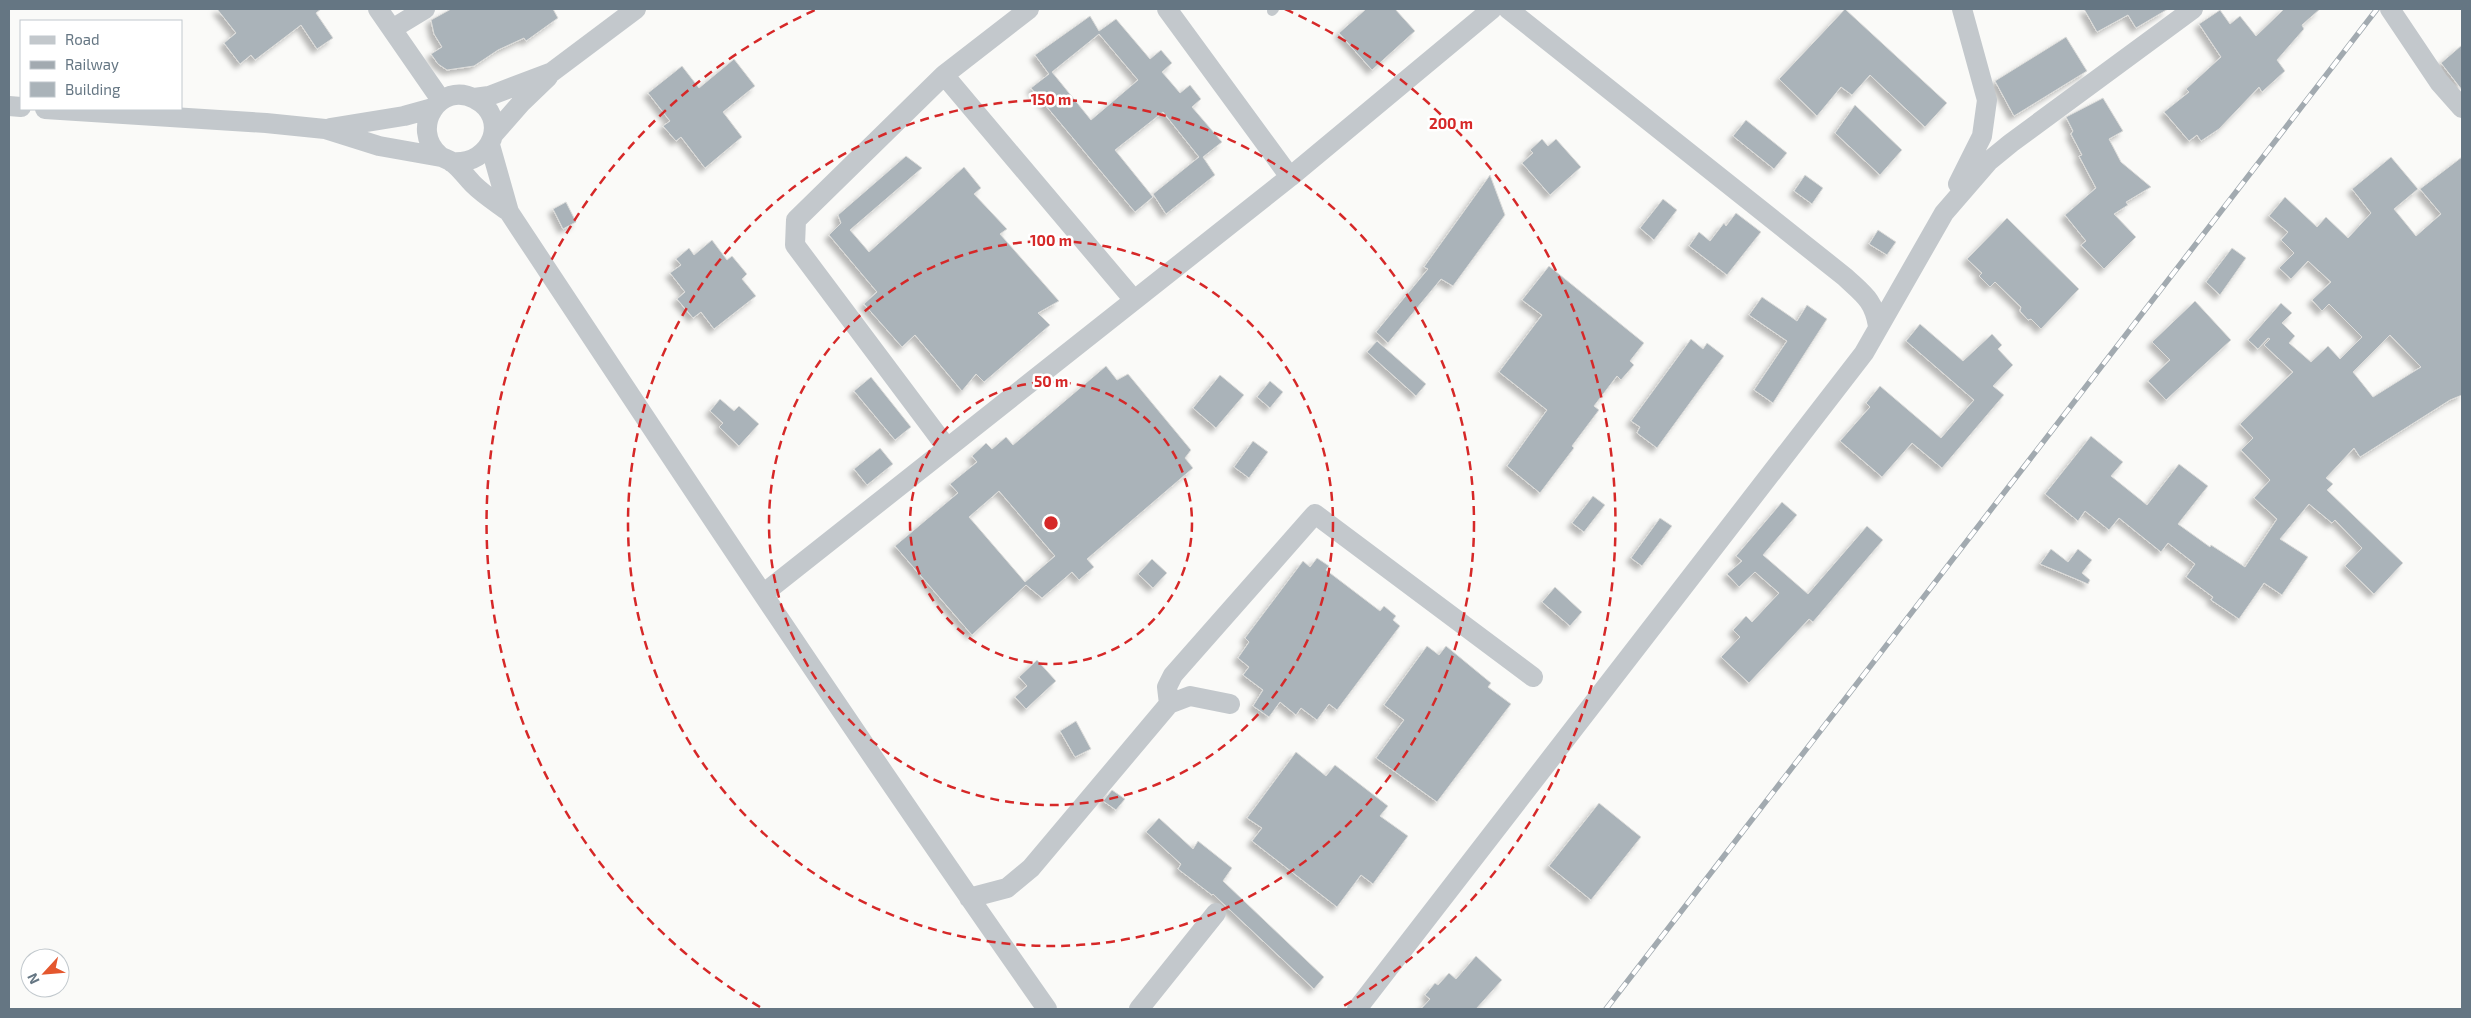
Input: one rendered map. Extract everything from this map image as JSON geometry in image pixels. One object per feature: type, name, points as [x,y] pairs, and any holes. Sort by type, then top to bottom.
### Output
[{"type":"street","points":[[378,9],[437,104]]},
{"type":"street","points":[[392,29],[425,9]]},
{"type":"street","points":[[61,110],[266,123],[325,129],[378,146],[463,163],[474,160],[522,102],[557,69],[636,9]]},
{"type":"street","points":[[947,448],[796,245],[796,220],[944,75],[1029,9]]},
{"type":"street","points":[[1167,9],[1290,177]]},
{"type":"street","points":[[763,594],[1290,177],[1492,9]]},
{"type":"street","points":[[1508,9],[1845,277],[1864,294],[1876,310],[1878,326]]},
{"type":"street","points":[[1357,1009],[1874,338],[1878,326],[1944,213],[1982,136],[1987,100],[1962,9]]},
{"type":"street","points":[[1944,213],[1989,161],[2193,9]]},
{"type":"street","points":[[2390,9],[2439,82],[2462,108]]},
{"type":"street","points":[[474,98],[489,96],[557,69]]},
{"type":"street","points":[[944,75],[1134,300]]},
{"type":"street","points":[[325,129],[404,116],[437,104],[452,96],[463,95],[474,98],[484,105],[490,114],[491,140],[509,212]]},
{"type":"street","points":[[437,104],[428,117],[427,138],[432,149],[509,212],[763,594],[969,898],[1047,1009]]},
{"type":"street","points":[[1169,704],[1167,687],[1173,675],[1315,514],[1534,677]]},
{"type":"street","points":[[969,898],[1007,888],[1031,868],[1169,704],[1190,696],[1230,704]]},
{"type":"street","points":[[1139,1009],[1216,913]]},
{"type":"building","points":[[217,9],[321,9],[316,13],[333,38],[317,49],[301,25],[255,60],[251,55],[240,64],[224,43],[236,33]]},
{"type":"building","points":[[451,9],[553,9],[558,18],[526,41],[524,38],[498,50],[474,66],[447,70],[438,64],[431,54],[442,47],[434,34],[431,20]]},
{"type":"building","points":[[1366,9],[1395,9],[1415,31],[1372,70],[1339,33]]},
{"type":"building","points":[[1845,9],[1947,103],[1925,127],[1870,75],[1852,95],[1841,87],[1817,116],[1779,79]]},
{"type":"building","points":[[2084,9],[2168,9],[2136,28],[2128,15],[2097,32]]},
{"type":"building","points":[[2284,9],[2320,9],[2302,25],[2304,29],[2277,60],[2285,71],[2262,92],[2259,87],[2219,129],[2201,141],[2197,135],[2189,141],[2164,112],[2189,92],[2186,89],[2221,57],[2199,24],[2220,10],[2230,24],[2240,16],[2256,36]]},
{"type":"building","points":[[1090,16],[1099,31],[1116,19],[1150,59],[1161,50],[1172,63],[1162,72],[1180,93],[1190,85],[1201,99],[1192,107],[1222,142],[1203,157],[1215,175],[1166,214],[1153,194],[1199,157],[1163,112],[1115,150],[1153,197],[1135,212],[1031,88],[1049,74],[1035,55]],"holes":[[[1099,34],[1138,80],[1091,120],[1052,72]]]},
{"type":"building","points":[[2066,37],[2087,71],[2014,116],[1995,81]]},
{"type":"building","points":[[2462,45],[2462,90],[2441,63]]},
{"type":"building","points":[[734,59],[755,86],[723,112],[742,137],[705,168],[681,137],[676,141],[663,126],[670,121],[648,93],[682,66],[699,88]]},
{"type":"building","points":[[2103,98],[2123,131],[2109,139],[2121,162],[2151,187],[2126,202],[2128,205],[2114,214],[2136,237],[2104,269],[2081,245],[2086,241],[2065,215],[2096,188],[2079,156],[2082,155],[2071,134],[2073,131],[2066,117]]},
{"type":"building","points":[[1855,105],[1902,150],[1880,175],[1835,133]]},
{"type":"building","points":[[1746,120],[1787,153],[1774,169],[1733,136]]},
{"type":"building","points":[[1542,139],[1548,146],[1556,139],[1581,167],[1550,195],[1522,163],[1533,153],[1530,150]]},
{"type":"building","points":[[906,156],[922,168],[850,230],[869,252],[964,167],[981,188],[974,194],[1007,229],[1000,234],[1059,301],[1038,313],[1050,325],[984,382],[976,374],[962,391],[915,335],[902,347],[864,304],[877,292],[829,235],[841,223],[838,215]]},
{"type":"building","points":[[2391,157],[2418,189],[2394,209],[2416,236],[2441,214],[2420,189],[2462,157],[2462,395],[2450,400],[2360,457],[2354,448],[2326,478],[2333,484],[2327,490],[2403,563],[2374,594],[2345,566],[2362,548],[2335,520],[2332,523],[2309,504],[2280,539],[2308,557],[2282,595],[2264,583],[2239,619],[2211,600],[2213,597],[2186,577],[2195,564],[2168,543],[2161,552],[2119,518],[2109,530],[2085,511],[2078,521],[2045,494],[2091,436],[2123,462],[2111,476],[2147,505],[2179,464],[2208,486],[2178,524],[2210,547],[2211,545],[2245,567],[2277,519],[2254,498],[2270,480],[2241,450],[2253,438],[2240,424],[2293,372],[2264,345],[2270,339],[2268,338],[2258,349],[2248,340],[2281,303],[2292,313],[2282,323],[2295,336],[2289,343],[2311,362],[2328,346],[2340,359],[2362,337],[2329,304],[2322,311],[2312,300],[2331,282],[2308,261],[2291,279],[2279,268],[2294,253],[2281,240],[2288,232],[2269,216],[2285,197],[2317,227],[2326,217],[2348,238],[2371,213],[2352,189]],"holes":[[[2390,335],[2421,367],[2373,397],[2353,372]]]},
{"type":"building","points":[[1490,175],[1505,215],[1453,286],[1441,279],[1388,343],[1376,332],[1428,269],[1424,267]]},
{"type":"building","points":[[1805,175],[1823,188],[1812,204],[1794,191]]},
{"type":"building","points":[[1663,199],[1677,210],[1654,240],[1640,228]]},
{"type":"building","points":[[566,202],[576,222],[563,229],[553,209]]},
{"type":"building","points":[[1736,213],[1761,232],[1727,275],[1689,246],[1699,232],[1710,241],[1724,223],[1726,226]]},
{"type":"building","points":[[2007,218],[2079,289],[2041,329],[2031,319],[2028,320],[2020,311],[2021,307],[1995,282],[1990,287],[1979,276],[1982,273],[1967,259]]},
{"type":"building","points":[[1878,230],[1896,242],[1887,255],[1869,244]]},
{"type":"building","points":[[712,240],[727,260],[732,256],[747,274],[742,279],[756,296],[714,329],[701,312],[693,318],[677,299],[685,292],[670,273],[681,265],[676,259],[689,248],[694,255]]},
{"type":"building","points":[[2232,248],[2246,258],[2220,295],[2206,282]]},
{"type":"building","points":[[1549,266],[1644,343],[1630,361],[1634,365],[1621,380],[1617,376],[1594,406],[1599,410],[1572,446],[1574,448],[1540,493],[1507,466],[1547,410],[1499,372],[1542,315],[1522,300]]},
{"type":"building","points":[[1762,297],[1797,321],[1807,305],[1827,319],[1773,403],[1754,390],[1787,341],[1749,315]]},
{"type":"building","points":[[2195,301],[2231,340],[2166,400],[2148,381],[2170,360],[2152,342]]},
{"type":"building","points":[[1920,324],[1963,361],[1992,334],[2002,345],[1998,349],[2013,365],[1993,386],[2004,395],[1942,468],[1912,443],[1882,477],[1840,441],[1870,407],[1866,403],[1880,386],[1941,438],[1974,400],[1906,341]]},
{"type":"building","points":[[1691,339],[1703,349],[1707,343],[1724,356],[1657,448],[1637,433],[1640,427],[1631,421]]},
{"type":"building","points":[[1377,341],[1426,384],[1416,396],[1367,352]]},
{"type":"building","points":[[1106,366],[1117,380],[1128,374],[1191,450],[1185,458],[1193,468],[1087,559],[1094,567],[1079,580],[1072,572],[1042,598],[1026,585],[972,635],[895,546],[958,493],[950,484],[977,462],[972,456],[986,443],[992,449],[1006,437],[1013,445]],"holes":[[[999,491],[1055,556],[1025,582],[969,517]]]},
{"type":"building","points":[[1220,375],[1244,395],[1216,428],[1193,408]]},
{"type":"building","points":[[871,377],[911,427],[895,440],[854,391]]},
{"type":"building","points":[[1270,381],[1283,392],[1270,408],[1257,397]]},
{"type":"building","points":[[720,399],[734,411],[739,406],[759,424],[739,446],[719,427],[723,423],[710,411]]},
{"type":"building","points":[[1253,441],[1268,452],[1249,478],[1234,467]]},
{"type":"building","points":[[880,448],[893,464],[867,485],[854,469]]},
{"type":"building","points":[[1593,496],[1605,505],[1584,532],[1572,523]]},
{"type":"building","points":[[1782,502],[1797,515],[1763,555],[1808,594],[1867,526],[1883,540],[1813,622],[1809,619],[1749,683],[1721,657],[1740,637],[1733,630],[1746,616],[1752,622],[1779,593],[1755,572],[1739,587],[1727,574],[1742,561],[1736,556]]},
{"type":"building","points":[[1660,518],[1672,526],[1642,566],[1631,558]]},
{"type":"building","points":[[2051,549],[2068,562],[2078,549],[2092,560],[2082,573],[2090,580],[2088,584],[2040,564]]},
{"type":"building","points":[[1317,558],[1329,566],[1326,570],[1380,611],[1384,606],[1396,616],[1393,620],[1400,626],[1337,710],[1329,704],[1317,720],[1301,708],[1296,715],[1280,702],[1269,717],[1253,706],[1263,690],[1243,675],[1249,667],[1238,658],[1249,642],[1245,638],[1303,561],[1310,567]]},
{"type":"building","points":[[1152,559],[1167,573],[1153,588],[1138,574]]},
{"type":"building","points":[[1555,587],[1582,612],[1570,626],[1542,602]]},
{"type":"building","points":[[1427,646],[1439,655],[1446,646],[1491,683],[1488,687],[1511,704],[1437,802],[1376,758],[1404,720],[1384,705]]},
{"type":"building","points":[[1037,660],[1056,681],[1026,709],[1015,697],[1027,686],[1019,677]]},
{"type":"building","points":[[1076,721],[1091,749],[1075,757],[1060,731]]},
{"type":"building","points":[[1296,752],[1326,776],[1335,765],[1388,806],[1380,816],[1408,836],[1373,884],[1361,875],[1337,907],[1252,841],[1262,828],[1247,818]]},
{"type":"building","points":[[1112,790],[1125,799],[1116,810],[1103,801]]},
{"type":"building","points":[[1599,803],[1641,837],[1591,900],[1549,866]]},
{"type":"building","points":[[1159,818],[1193,849],[1198,841],[1232,868],[1223,881],[1324,977],[1314,989],[1213,894],[1178,869],[1181,864],[1146,832]]},
{"type":"building","points":[[1476,956],[1502,980],[1476,1009],[1421,1009],[1430,999],[1425,995],[1435,983],[1438,985],[1449,973],[1456,979]]},
{"type":"railway","points":[[1606,1009],[2377,9]]}]
